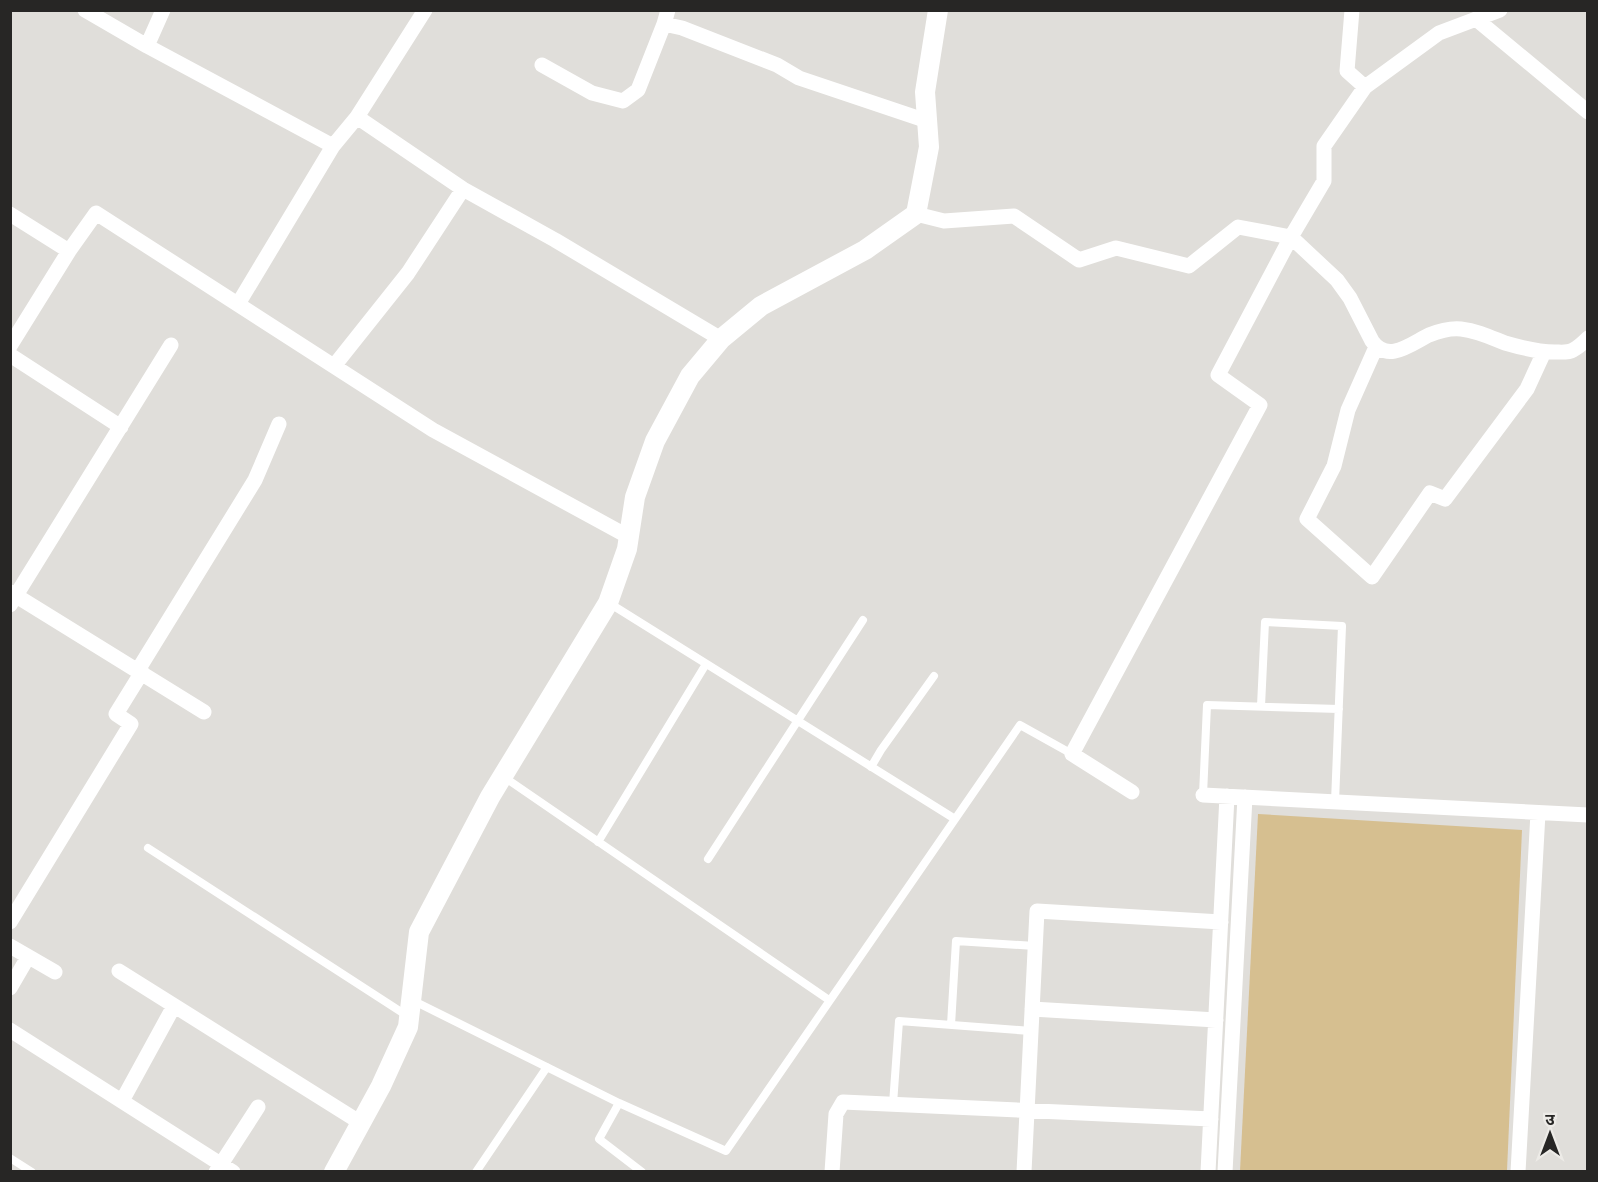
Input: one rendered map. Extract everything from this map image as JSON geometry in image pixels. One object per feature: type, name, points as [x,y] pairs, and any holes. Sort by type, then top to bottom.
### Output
[{"type":"street","points":[[85,10],[333,146]]},
{"type":"street","points":[[147,46],[163,10]]},
{"type":"street","points":[[238,304],[333,146],[357,117],[425,10]]},
{"type":"street","points":[[334,1172],[381,1086],[408,1027],[419,932],[490,797],[608,603],[627,549],[635,497],[655,441],[690,376],[721,339],[761,306],[865,250],[916,214],[929,147],[925,92],[938,10]]},
{"type":"street","points":[[1352,10],[1347,71],[1365,87]]},
{"type":"street","points":[[1132,792],[1072,754],[1260,405],[1218,375],[1323,181],[1324,146],[1365,87],[1439,33],[1500,10]]},
{"type":"street","points":[[542,65],[592,93],[623,101],[638,90],[666,17],[682,28],[777,65],[799,78],[927,121]]},
{"type":"street","points":[[1476,20],[1587,112]]},
{"type":"street","points":[[357,117],[464,189],[555,240],[721,339]]},
{"type":"street","points":[[334,366],[408,273],[464,189]]},
{"type":"street","points":[[10,346],[69,250],[96,213],[433,430],[629,537]]},
{"type":"street","points":[[10,214],[69,250]]},
{"type":"street","points":[[916,214],[944,221],[1014,216],[1078,260],[1116,248],[1189,266],[1238,227],[1291,237],[1337,280],[1350,298],[1376,347],[1388,351],[1397,352],[1430,335],[1458,328],[1480,332],[1507,343],[1544,352],[1573,350],[1587,338]]},
{"type":"street","points":[[171,345],[12,597],[140,671],[204,712]]},
{"type":"street","points":[[1376,347],[1348,410],[1334,466],[1307,519],[1372,576],[1430,493],[1445,499],[1527,389],[1544,352]]},
{"type":"street","points":[[10,355],[121,427]]},
{"type":"street","points":[[10,922],[131,724],[116,714],[255,480],[279,424]]},
{"type":"street","points":[[1203,795],[1587,815]]},
{"type":"street","points":[[1208,1172],[1227,796]]},
{"type":"street","points":[[1225,1172],[1245,797]]},
{"type":"street","points":[[1518,1172],[1538,813]]},
{"type":"street","points":[[1024,1172],[1037,911],[1221,922]]},
{"type":"street","points":[[10,946],[56,972]]},
{"type":"street","points":[[10,988],[28,957]]},
{"type":"street","points":[[119,971],[361,1123]]},
{"type":"street","points":[[122,1101],[174,1006]]},
{"type":"street","points":[[1032,1009],[1216,1020]]},
{"type":"street","points":[[10,1030],[223,1169],[258,1107]]},
{"type":"street","points":[[832,1172],[836,1114],[843,1102],[1211,1119]]},
{"type":"lane","points":[[608,603],[955,819]]},
{"type":"lane","points":[[708,859],[863,620]]},
{"type":"lane","points":[[1261,706],[1265,622],[1342,626],[1335,802]]},
{"type":"lane","points":[[598,842],[706,664]]},
{"type":"lane","points":[[871,767],[934,676]]},
{"type":"lane","points":[[1203,795],[1207,705],[1339,709]]},
{"type":"lane","points":[[148,848],[410,1008],[547,1067],[619,1103],[726,1151],[1020,725],[1072,754]]},
{"type":"lane","points":[[503,776],[829,1000]]},
{"type":"lane","points":[[951,1025],[956,941],[1035,946]]},
{"type":"lane","points":[[893,1104],[899,1021],[1031,1031]]},
{"type":"lane","points":[[476,1172],[547,1067]]},
{"type":"lane","points":[[619,1103],[599,1139],[642,1172]]},
{"type":"lane","points":[[10,1158],[32,1172]]},
{"type":"shaded area","points":[[1258,814],[1522,830],[1507,1171],[1240,1171]]}]
